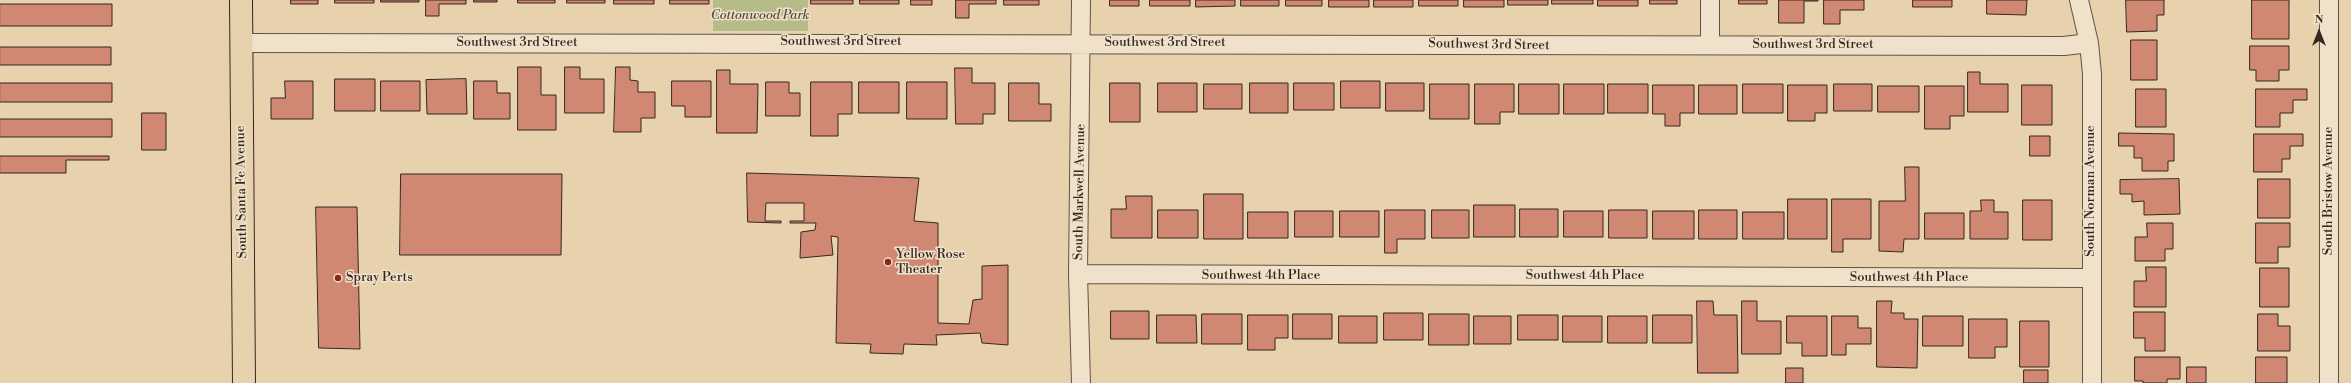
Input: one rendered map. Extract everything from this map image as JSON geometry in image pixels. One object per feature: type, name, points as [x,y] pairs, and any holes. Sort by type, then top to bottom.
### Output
[{"type":"main road","name":"South Santa Fe Avenue","points":[[241,0],[244,383]]},
{"type":"street","name":"South Markwell Avenue","points":[[1080,383],[1078,274],[1082,0]]},
{"type":"street","points":[[1710,0],[1710,45]]},
{"type":"street","name":"South Norman Avenue","points":[[2079,0],[2089,43],[2092,89],[2092,383]]},
{"type":"street","name":"South Bristow Avenue","points":[[2329,0],[2329,383]]},
{"type":"street","name":"Southwest 3rd Street","points":[[241,43],[1082,43],[2064,46],[2089,43]]},
{"type":"street","name":"Southwest 4th Place","points":[[1078,274],[2091,278]]},
{"type":"green space","name":"Cottonwood Park","points":[[713,0],[808,0],[808,31],[713,31]]},
{"type":"building","points":[[291,0],[318,0],[318,4],[291,4]]},
{"type":"building","points":[[335,0],[374,0],[374,3],[335,3]]},
{"type":"building","points":[[381,0],[419,0],[419,2],[381,2]]},
{"type":"building","points":[[426,0],[466,0],[466,4],[439,4],[439,16],[426,16]]},
{"type":"building","points":[[474,0],[497,0],[497,2],[474,2]]},
{"type":"building","points":[[518,0],[555,0],[555,3],[518,3]]},
{"type":"building","points":[[567,0],[605,0],[605,3],[567,3]]},
{"type":"building","points":[[614,0],[654,0],[654,4],[614,4]]},
{"type":"building","points":[[670,0],[709,0],[709,4],[670,4]]},
{"type":"building","points":[[811,0],[853,0],[853,4],[811,4]]},
{"type":"building","points":[[860,0],[899,0],[899,4],[860,4]]},
{"type":"building","points":[[911,0],[932,0],[932,5],[911,5]]},
{"type":"building","points":[[956,0],[996,0],[996,4],[969,4],[969,18],[956,18]]},
{"type":"building","points":[[1004,0],[1039,0],[1039,5],[1004,5]]},
{"type":"building","points":[[1110,0],[1139,0],[1139,6],[1110,6]]},
{"type":"building","points":[[1150,0],[1190,0],[1190,6],[1150,6]]},
{"type":"building","points":[[1196,0],[1235,0],[1235,6],[1196,7]]},
{"type":"building","points":[[1241,0],[1279,0],[1279,6],[1241,6]]},
{"type":"building","points":[[1286,0],[1322,0],[1322,6],[1286,6]]},
{"type":"building","points":[[1329,0],[1369,0],[1369,7],[1329,7]]},
{"type":"building","points":[[1374,0],[1413,0],[1413,7],[1374,7]]},
{"type":"building","points":[[1419,0],[1458,0],[1458,6],[1419,6]]},
{"type":"building","points":[[1464,0],[1504,0],[1504,7],[1464,7]]},
{"type":"building","points":[[1508,0],[1548,0],[1548,5],[1508,5]]},
{"type":"building","points":[[1552,0],[1593,0],[1593,4],[1552,4]]},
{"type":"building","points":[[1598,0],[1638,0],[1638,6],[1598,6]]},
{"type":"building","points":[[1650,0],[1677,0],[1677,4],[1650,4]]},
{"type":"building","points":[[1739,0],[1767,0],[1767,4],[1739,4]]},
{"type":"building","points":[[1779,0],[1818,1],[1804,1],[1804,23],[1779,23]]},
{"type":"building","points":[[1824,0],[1864,0],[1864,10],[1840,10],[1840,24],[1824,24]]},
{"type":"building","points":[[1913,0],[1952,0],[1952,7],[1913,7]]},
{"type":"building","points":[[1987,0],[2027,0],[2026,15],[1987,14]]},
{"type":"building","points":[[2126,0],[2164,0],[2164,15],[2157,15],[2157,31],[2127,32]]},
{"type":"building","points":[[2252,0],[2289,0],[2289,39],[2252,39]]},
{"type":"building","points":[[0,4],[112,4],[112,26],[0,26]]},
{"type":"building","points":[[2131,40],[2157,40],[2157,80],[2131,80]]},
{"type":"building","points":[[2250,46],[2289,46],[2289,70],[2279,70],[2279,81],[2256,81],[2256,70],[2250,70]]},
{"type":"building","points":[[0,47],[111,47],[111,65],[0,65]]},
{"type":"building","points":[[518,67],[541,67],[541,95],[556,95],[556,130],[518,130]]},
{"type":"building","points":[[565,67],[580,67],[580,79],[604,79],[604,113],[565,113]]},
{"type":"building","points":[[616,67],[630,67],[630,80],[638,81],[638,92],[655,92],[655,118],[641,118],[641,132],[614,132]]},
{"type":"building","points":[[955,68],[972,68],[972,83],[995,83],[995,114],[983,114],[983,124],[956,124]]},
{"type":"building","points":[[717,70],[730,70],[730,84],[758,84],[757,133],[717,133]]},
{"type":"building","points":[[1968,72],[1980,72],[1980,84],[2008,84],[2008,112],[1968,112]]},
{"type":"building","points":[[335,79],[375,79],[375,111],[335,111]]},
{"type":"building","points":[[466,79],[467,114],[427,114],[426,80]]},
{"type":"building","points":[[285,81],[313,81],[313,119],[271,119],[271,98],[285,98]]},
{"type":"building","points":[[381,81],[420,81],[420,111],[381,111]]},
{"type":"building","points":[[474,81],[497,81],[497,93],[510,93],[510,119],[474,119]]},
{"type":"building","points":[[672,81],[711,81],[711,117],[685,117],[685,106],[672,106]]},
{"type":"building","points":[[1341,81],[1380,81],[1380,108],[1341,108]]},
{"type":"building","points":[[766,82],[789,82],[789,93],[800,93],[800,116],[766,116]]},
{"type":"building","points":[[811,82],[852,82],[852,114],[838,114],[838,136],[811,136]]},
{"type":"building","points":[[859,82],[899,82],[899,113],[859,113]]},
{"type":"building","points":[[907,82],[947,82],[947,119],[907,119]]},
{"type":"building","points":[[0,83],[112,83],[112,102],[0,102]]},
{"type":"building","points":[[1009,83],[1039,83],[1039,104],[1051,104],[1051,121],[1009,121]]},
{"type":"building","points":[[1110,83],[1140,83],[1140,122],[1110,122]]},
{"type":"building","points":[[1158,83],[1197,83],[1197,112],[1158,112]]},
{"type":"building","points":[[1250,83],[1288,83],[1288,113],[1250,113]]},
{"type":"building","points":[[1294,83],[1334,83],[1334,110],[1294,110]]},
{"type":"building","points":[[1386,83],[1424,83],[1424,111],[1386,111]]},
{"type":"building","points":[[1204,84],[1242,84],[1242,109],[1204,109]]},
{"type":"building","points":[[1430,84],[1469,84],[1469,119],[1430,119]]},
{"type":"building","points":[[1475,84],[1514,84],[1514,112],[1500,112],[1500,124],[1475,124]]},
{"type":"building","points":[[1519,84],[1559,84],[1559,114],[1519,114]]},
{"type":"building","points":[[1564,84],[1604,84],[1604,114],[1564,114]]},
{"type":"building","points":[[1608,84],[1648,84],[1648,113],[1608,113]]},
{"type":"building","points":[[1743,84],[1783,84],[1783,113],[1743,113]]},
{"type":"building","points":[[1834,84],[1872,84],[1872,111],[1834,111]]},
{"type":"building","points":[[1653,85],[1694,85],[1694,113],[1680,113],[1680,126],[1665,126],[1665,114],[1653,114]]},
{"type":"building","points":[[1699,85],[1737,85],[1737,114],[1699,114]]},
{"type":"building","points":[[1788,85],[1827,85],[1827,113],[1815,113],[1815,121],[1788,121]]},
{"type":"building","points":[[2022,85],[2052,85],[2052,125],[2022,125]]},
{"type":"building","points":[[1878,86],[1919,86],[1919,112],[1878,112]]},
{"type":"building","points":[[1925,86],[1964,86],[1964,116],[1950,116],[1950,129],[1925,129]]},
{"type":"building","points":[[2136,89],[2166,89],[2166,127],[2136,127]]},
{"type":"building","points":[[2256,89],[2307,89],[2307,100],[2293,100],[2293,113],[2280,113],[2280,127],[2256,127]]},
{"type":"building","points":[[142,113],[166,113],[166,150],[142,150]]},
{"type":"building","points":[[0,119],[112,119],[112,137],[0,137]]},
{"type":"building","points":[[2119,133],[2174,134],[2174,161],[2168,161],[2168,171],[2142,171],[2142,158],[2134,158],[2134,146],[2119,146]]},
{"type":"building","points":[[2254,134],[2303,134],[2303,146],[2290,146],[2290,159],[2282,159],[2282,172],[2254,172]]},
{"type":"building","points":[[2030,136],[2050,136],[2050,156],[2030,156]]},
{"type":"building","points":[[0,156],[109,156],[109,160],[66,160],[66,173],[0,173]]},
{"type":"building","points":[[1905,167],[1919,167],[1919,239],[1904,239],[1903,252],[1879,251],[1879,201],[1905,201]]},
{"type":"building","name":"Yellow Rose Theater","points":[[747,173],[919,178],[914,221],[938,223],[938,323],[969,324],[973,300],[982,299],[982,266],[1008,265],[1008,345],[982,343],[980,333],[936,335],[937,345],[904,344],[903,354],[870,353],[871,344],[836,343],[838,237],[831,236],[833,255],[800,258],[801,232],[815,230],[816,223],[790,223],[790,221],[804,221],[804,203],[766,203],[765,221],[781,221],[781,223],[748,222]]},
{"type":"building","points":[[401,174],[562,174],[561,255],[400,255]]},
{"type":"building","points":[[2179,179],[2180,214],[2144,215],[2144,201],[2132,202],[2132,194],[2120,194],[2120,180]]},
{"type":"building","points":[[2258,179],[2290,179],[2290,218],[2258,218]]},
{"type":"building","points":[[1204,194],[1243,194],[1243,239],[1204,239]]},
{"type":"building","points":[[1126,196],[1152,196],[1152,238],[1111,238],[1111,209],[1126,209]]},
{"type":"building","points":[[1788,199],[1827,199],[1827,239],[1788,239]]},
{"type":"building","points":[[1832,199],[1871,199],[1871,239],[1843,239],[1843,252],[1832,252]]},
{"type":"building","points":[[1981,200],[1994,200],[1994,212],[2008,212],[2008,239],[1970,239],[1970,211],[1981,211]]},
{"type":"building","points":[[2023,200],[2052,200],[2052,240],[2023,240]]},
{"type":"building","points":[[1474,205],[1515,205],[1515,237],[1474,237]]},
{"type":"building","name":"Spray Perts","points":[[316,207],[357,207],[360,349],[319,348]]},
{"type":"building","points":[[1520,209],[1558,209],[1558,237],[1520,237]]},
{"type":"building","points":[[1158,210],[1198,210],[1198,238],[1158,238]]},
{"type":"building","points":[[1385,210],[1425,210],[1425,239],[1397,239],[1397,253],[1385,253]]},
{"type":"building","points":[[1432,210],[1469,210],[1469,238],[1432,238]]},
{"type":"building","points":[[1609,210],[1647,210],[1647,238],[1609,238]]},
{"type":"building","points":[[1699,210],[1737,210],[1737,239],[1699,239]]},
{"type":"building","points":[[1295,211],[1333,211],[1333,237],[1295,237]]},
{"type":"building","points":[[1340,211],[1379,211],[1379,237],[1340,237]]},
{"type":"building","points":[[1564,211],[1603,211],[1603,237],[1564,237]]},
{"type":"building","points":[[1653,211],[1694,211],[1694,239],[1653,239]]},
{"type":"building","points":[[1248,212],[1288,212],[1288,238],[1248,238]]},
{"type":"building","points":[[1743,212],[1784,212],[1784,239],[1743,239]]},
{"type":"building","points":[[1925,213],[1964,213],[1964,239],[1925,239]]},
{"type":"building","points":[[2147,223],[2173,223],[2173,249],[2165,249],[2165,261],[2135,261],[2135,237],[2147,237]]},
{"type":"building","points":[[2256,223],[2290,223],[2290,247],[2278,247],[2278,263],[2256,263]]},
{"type":"building","points":[[2146,267],[2166,267],[2166,307],[2134,307],[2134,281],[2146,281]]},
{"type":"building","points":[[2260,268],[2289,268],[2289,307],[2260,307]]},
{"type":"building","points":[[1697,301],[1713,301],[1714,315],[1737,315],[1738,373],[1698,373]]},
{"type":"building","points":[[1742,301],[1757,301],[1757,321],[1781,321],[1781,354],[1742,354]]},
{"type":"building","points":[[1877,301],[1892,301],[1891,313],[1904,313],[1904,319],[1918,319],[1917,368],[1877,367]]},
{"type":"building","points":[[1111,311],[1149,311],[1149,339],[1111,339]]},
{"type":"building","points":[[2134,312],[2165,312],[2165,351],[2145,351],[2145,338],[2134,338]]},
{"type":"building","points":[[1384,313],[1423,313],[1423,340],[1384,340]]},
{"type":"building","points":[[1202,314],[1242,314],[1242,344],[1202,344]]},
{"type":"building","points":[[1293,314],[1332,314],[1332,339],[1293,339]]},
{"type":"building","points":[[1429,314],[1469,314],[1469,345],[1429,345]]},
{"type":"building","points":[[2258,314],[2278,314],[2278,326],[2290,326],[2290,351],[2258,351]]},
{"type":"building","points":[[1157,315],[1196,315],[1197,343],[1157,343]]},
{"type":"building","points":[[1248,315],[1288,315],[1288,338],[1275,338],[1275,350],[1248,350]]},
{"type":"building","points":[[1518,315],[1558,315],[1558,340],[1518,340]]},
{"type":"building","points":[[1653,315],[1692,315],[1692,343],[1653,343]]},
{"type":"building","points":[[1339,316],[1377,316],[1377,343],[1339,343]]},
{"type":"building","points":[[1474,316],[1511,316],[1511,344],[1474,344]]},
{"type":"building","points":[[1563,316],[1602,316],[1602,342],[1563,342]]},
{"type":"building","points":[[1608,316],[1647,316],[1647,343],[1608,343]]},
{"type":"building","points":[[1787,316],[1827,316],[1827,356],[1802,356],[1802,343],[1787,343]]},
{"type":"building","points":[[1832,316],[1858,316],[1858,328],[1871,328],[1871,344],[1846,344],[1846,355],[1832,355]]},
{"type":"building","points":[[1923,316],[1963,316],[1963,346],[1923,346]]},
{"type":"building","points":[[1969,319],[2007,319],[2007,347],[1995,347],[1995,358],[1969,358]]},
{"type":"building","points":[[2020,321],[2049,321],[2049,367],[2020,367]]},
{"type":"building","points":[[2135,357],[2180,357],[2180,379],[2167,379],[2167,383],[2143,383],[2143,381],[2135,381]]},
{"type":"building","points":[[2256,357],[2287,357],[2287,383],[2256,383]]},
{"type":"building","points":[[2187,367],[2206,367],[2206,383],[2187,383]]},
{"type":"building","points":[[1786,368],[1803,368],[1803,383],[1786,383]]},
{"type":"building","points":[[2024,370],[2048,370],[2048,383],[2024,383]]},
{"type":"place","name":"Yellow Rose Theater","points":[[888,262]]},
{"type":"place","name":"Spray Perts","points":[[338,278]]}]
